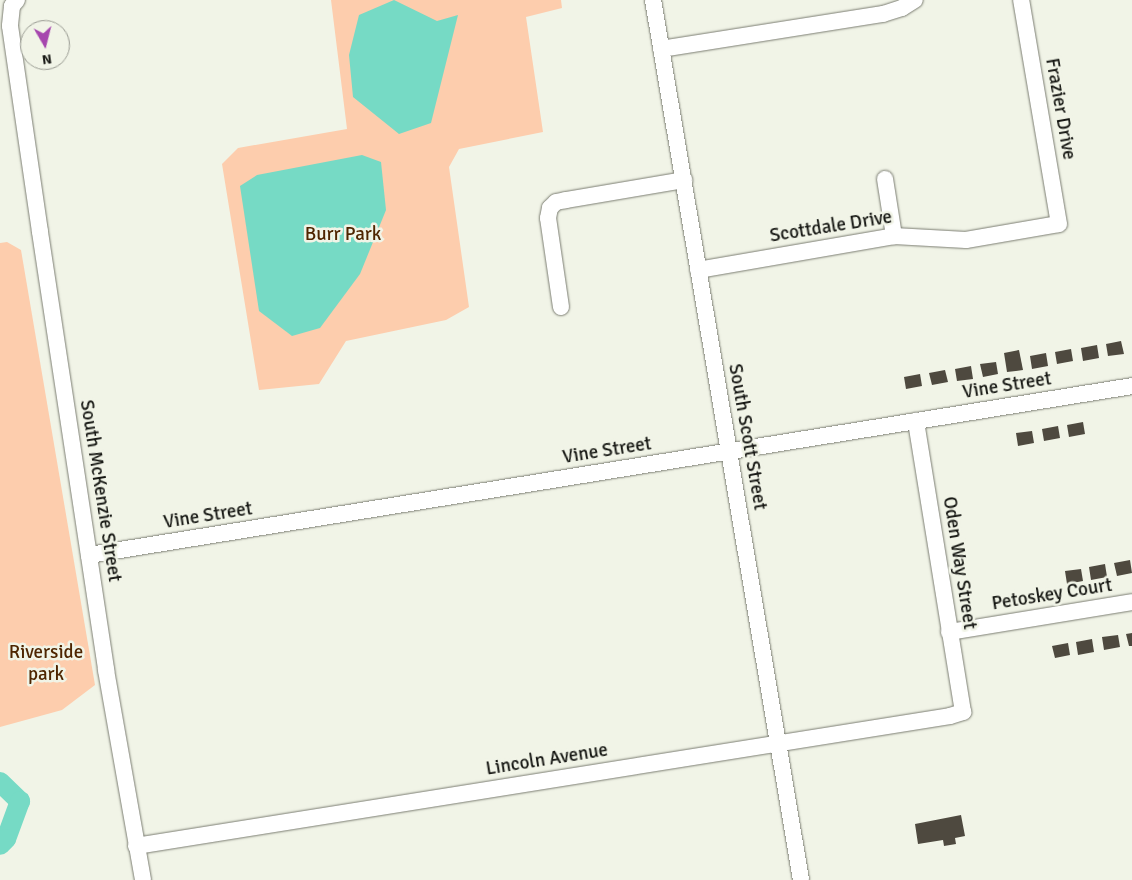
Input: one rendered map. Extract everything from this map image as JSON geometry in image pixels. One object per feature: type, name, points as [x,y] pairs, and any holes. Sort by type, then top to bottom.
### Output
[{"type":"street","name":"South McKenzie Street","points":[[17,0],[12,6],[10,26],[89,555],[143,880]]},
{"type":"street","name":"South Scott Street","points":[[653,0],[801,880]]},
{"type":"street","points":[[661,48],[883,14],[902,8],[915,0]]},
{"type":"street","name":"Frazier Drive","points":[[1021,0],[1059,224]]},
{"type":"street","points":[[885,179],[894,236]]},
{"type":"street","points":[[561,307],[548,218],[550,208],[556,202],[684,180]]},
{"type":"street","name":"Scottdale Drive","points":[[698,270],[894,236],[966,240],[1059,224]]},
{"type":"street","name":"Vine Street","points":[[89,555],[1132,386]]},
{"type":"street","name":"Oden Way Street","points":[[916,421],[963,712]]},
{"type":"street","name":"Petoskey Court","points":[[949,632],[1132,602]]},
{"type":"street","name":"Lincoln Avenue","points":[[136,846],[779,744],[950,716],[963,712]]},
{"type":"green space","name":"Burr Park","points":[[331,0],[561,0],[562,8],[526,17],[543,132],[459,149],[449,167],[469,307],[446,320],[346,341],[319,384],[259,390],[222,164],[238,148],[347,129]]},
{"type":"green space","name":"Riverside park","points":[[7,242],[21,250],[95,685],[62,710],[0,727],[0,243]]},
{"type":"water","points":[[394,0],[437,21],[458,15],[431,123],[399,134],[353,97],[349,55],[359,15]]},
{"type":"water","points":[[362,155],[381,162],[386,210],[360,274],[320,328],[292,336],[259,311],[240,186],[257,175]]},
{"type":"building","points":[[1121,341],[1124,354],[1108,356],[1106,344]]},
{"type":"building","points":[[1097,345],[1099,358],[1083,361],[1081,348]]},
{"type":"building","points":[[1071,349],[1073,361],[1057,364],[1055,352]]},
{"type":"building","points":[[1019,350],[1023,370],[1007,372],[1004,353]]},
{"type":"building","points":[[1046,353],[1048,366],[1032,369],[1030,356]]},
{"type":"building","points":[[996,362],[998,374],[983,377],[980,364]]},
{"type":"building","points":[[971,366],[973,379],[957,381],[955,369]]},
{"type":"building","points":[[945,370],[948,382],[932,385],[929,373]]},
{"type":"building","points":[[920,374],[922,386],[906,389],[904,377]]},
{"type":"building","points":[[1083,422],[1085,434],[1069,437],[1067,425]]},
{"type":"building","points":[[1058,426],[1060,438],[1044,441],[1042,429]]},
{"type":"building","points":[[1032,431],[1034,443],[1018,446],[1016,433]]},
{"type":"building","points":[[1130,560],[1132,573],[1117,576],[1114,563]]},
{"type":"building","points":[[1105,564],[1107,577],[1091,580],[1089,567]]},
{"type":"building","points":[[1081,569],[1083,581],[1067,584],[1065,571]]},
{"type":"building","points":[[1132,633],[1132,646],[1129,646],[1126,634]]},
{"type":"building","points":[[1118,635],[1120,647],[1104,650],[1102,637]]},
{"type":"building","points":[[1092,639],[1094,652],[1078,655],[1076,642]]},
{"type":"building","points":[[1068,643],[1070,655],[1055,658],[1052,646]]},
{"type":"building","points":[[961,815],[965,836],[955,838],[956,844],[944,846],[943,840],[918,844],[915,824]]},
{"type":"waterway","points":[[0,782],[20,801],[6,839],[0,845]]}]
